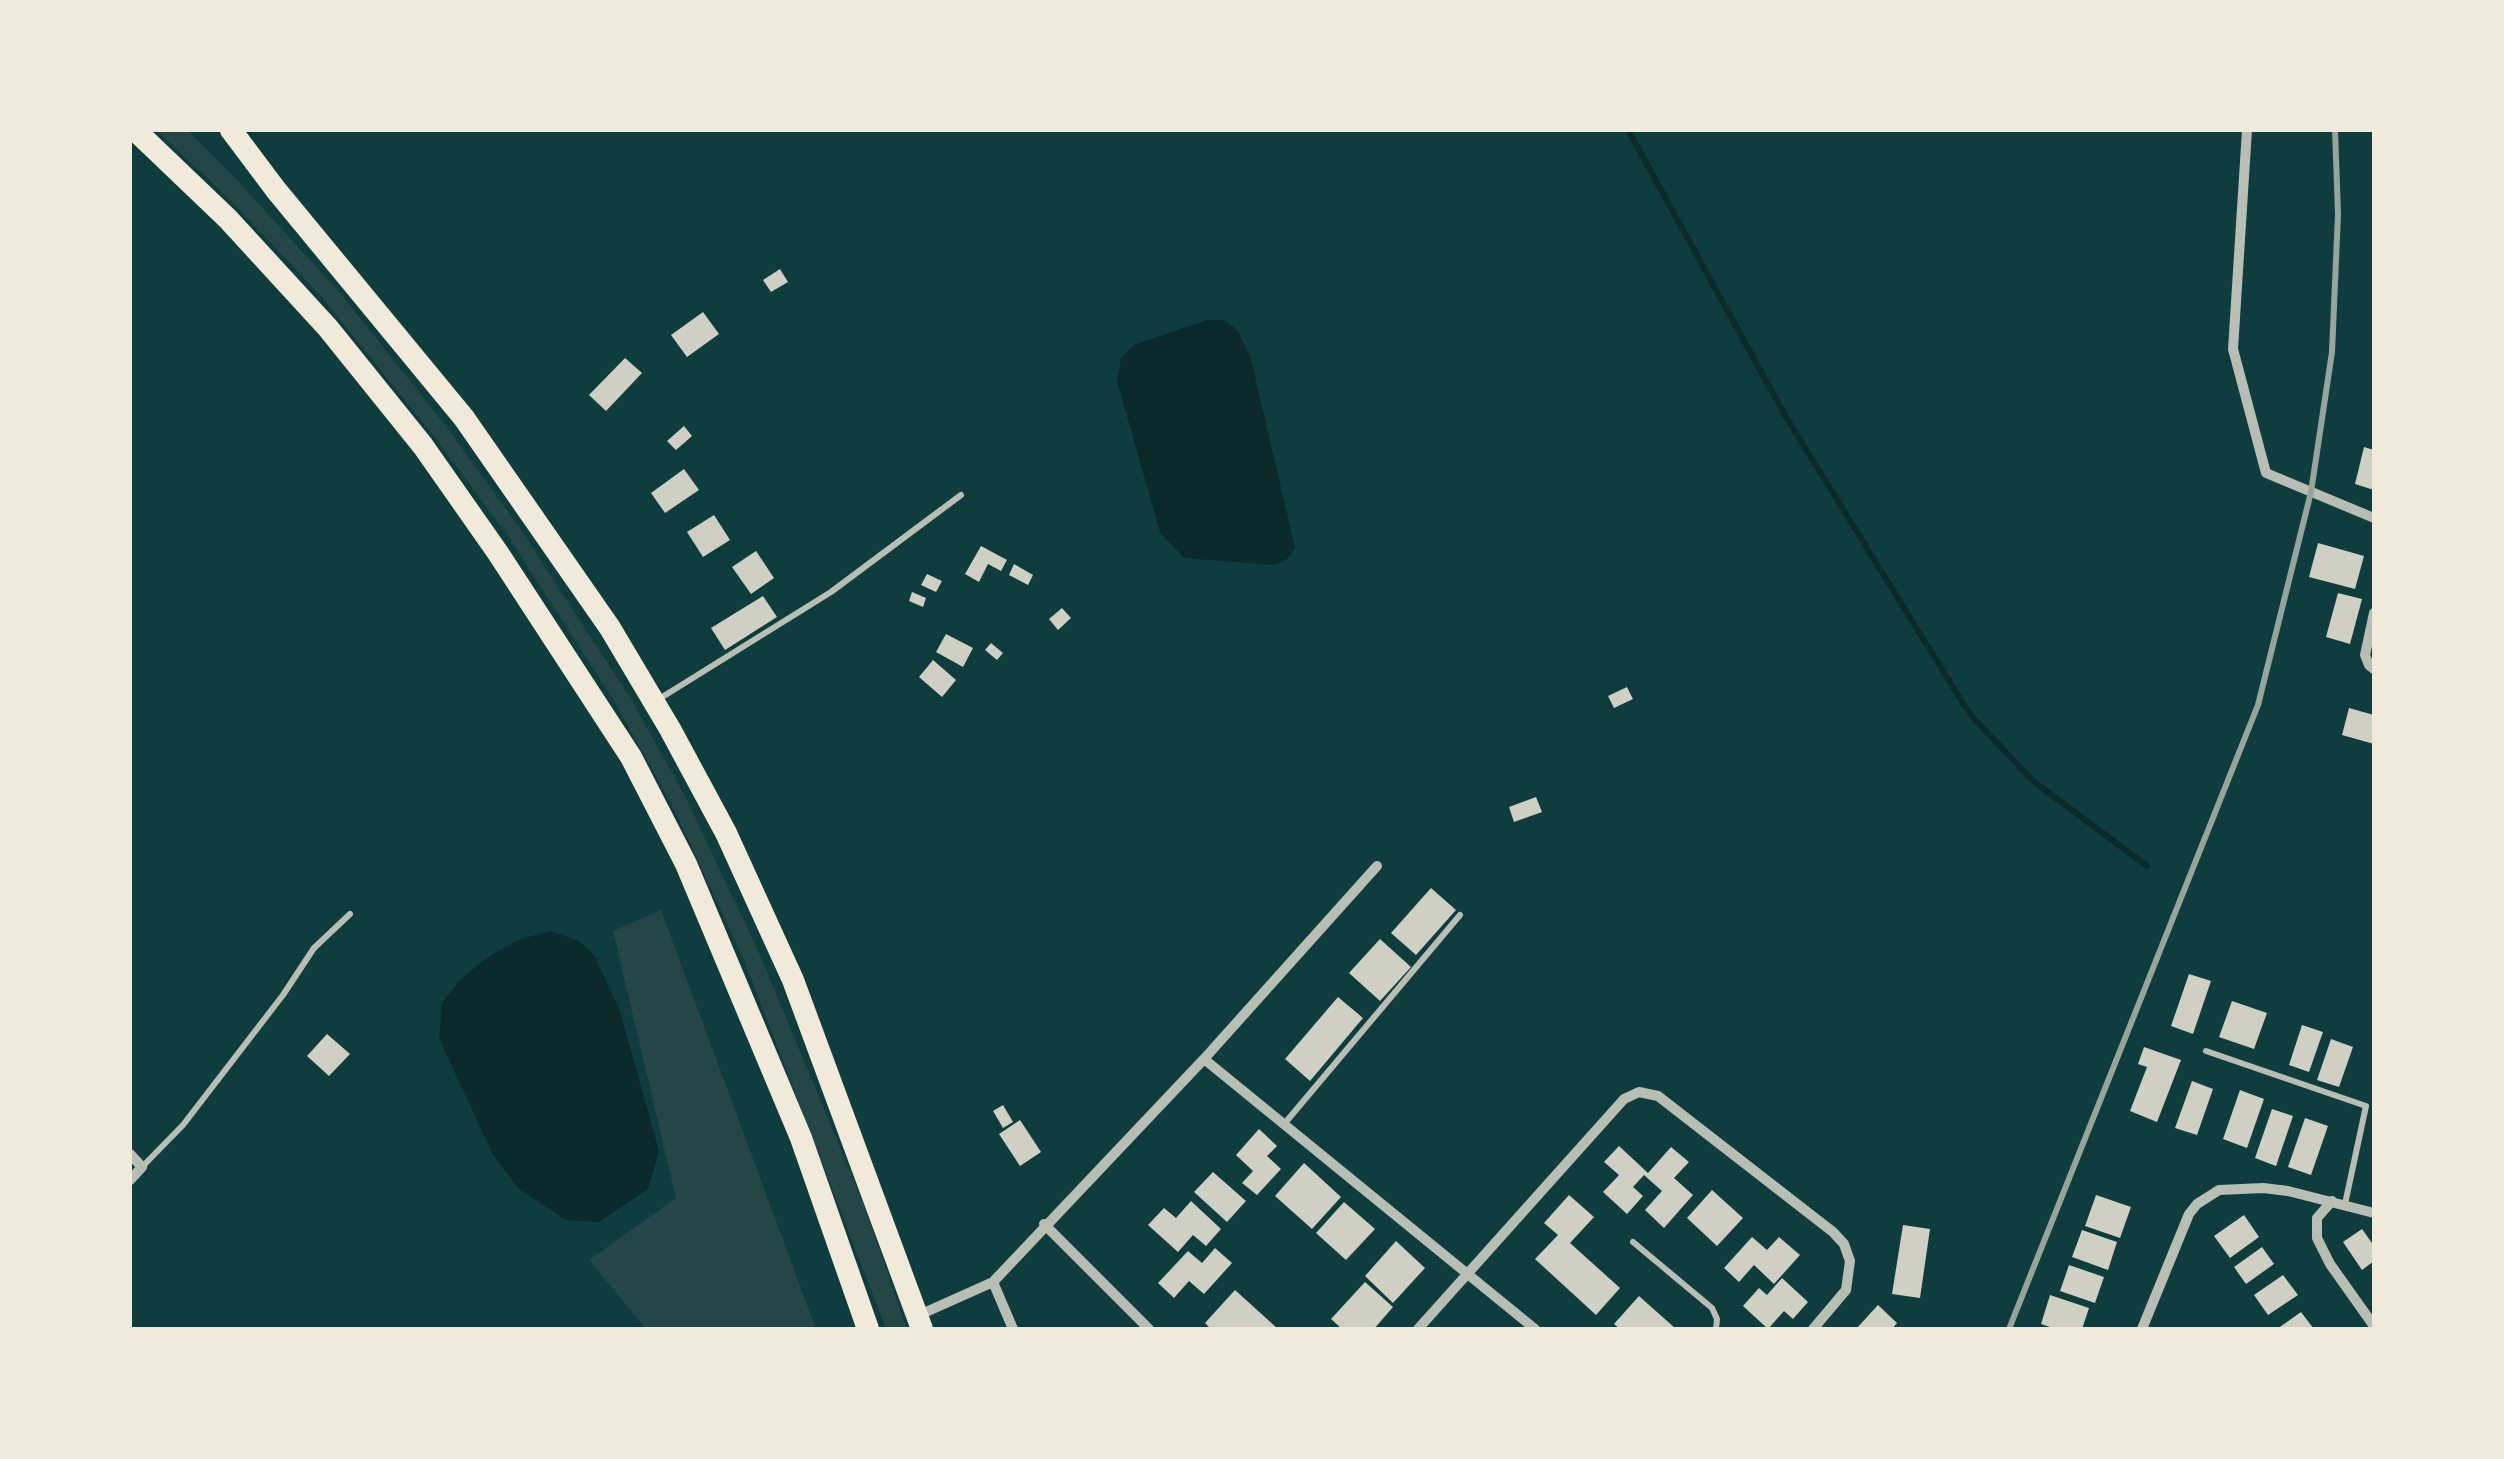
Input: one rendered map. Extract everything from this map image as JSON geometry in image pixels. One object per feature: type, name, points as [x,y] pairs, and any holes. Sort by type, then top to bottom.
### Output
[{"type":"highway","points":[[134,130],[228,219],[316,314],[422,446],[508,568],[631,757],[686,864],[801,1138],[868,1329]]},
{"type":"highway","points":[[213,130],[276,190]]},
{"type":"highway","points":[[231,130],[464,418],[610,628],[654,702],[726,833],[793,980],[920,1323]]},
{"type":"street","points":[[2247,130],[2233,349],[2266,473],[2374,518]]},
{"type":"street","points":[[2371,667],[2366,654],[2374,613]]},
{"type":"street","points":[[920,1323],[994,1282],[1044,1224],[1204,1059],[1377,866]]},
{"type":"street","points":[[1204,1059],[1535,1329]]},
{"type":"street","points":[[1418,1329],[1624,1099],[1639,1092],[1650,1093],[1844,1244],[1850,1261],[1846,1290],[1813,1329]]},
{"type":"street","points":[[130,1154],[142,1167],[130,1180]]},
{"type":"street","points":[[2146,1326],[2188,1214],[2219,1190],[2263,1188],[2374,1213]]},
{"type":"street","points":[[2332,1201],[2317,1218],[2317,1238],[2330,1264],[2374,1326]]},
{"type":"street","points":[[1044,1224],[1149,1329]]},
{"type":"street","points":[[994,1282],[1012,1329]]},
{"type":"lane","points":[[654,702],[831,592],[961,496]]},
{"type":"lane","points":[[142,1167],[183,1125],[283,995],[314,948],[350,914]]},
{"type":"lane","points":[[1284,1124],[1460,915]]},
{"type":"lane","points":[[2206,1051],[2366,1106],[2345,1204]]},
{"type":"lane","points":[[1634,1242],[1712,1308],[1716,1329]]},
{"type":"shaded area","points":[[156,130],[187,130],[341,294],[449,430],[521,530],[629,696],[684,794],[760,955],[864,1205],[907,1329],[886,1329],[744,960],[671,803],[614,701],[510,539],[433,435],[320,295],[225,195]]},
{"type":"shaded area","points":[[1207,320],[1225,320],[1237,330],[1250,355],[1295,548],[1287,559],[1273,565],[1184,558],[1160,532],[1117,381],[1121,358],[1134,345]]},
{"type":"shaded area","points":[[661,910],[816,1329],[646,1329],[589,1260],[676,1198],[613,931]]},
{"type":"shaded area","points":[[550,931],[579,941],[594,955],[619,1008],[659,1151],[648,1189],[599,1222],[566,1220],[520,1190],[493,1155],[439,1038],[442,1003],[460,980],[488,957],[518,940]]},
{"type":"building","points":[[780,269],[788,282],[771,292],[763,280]]},
{"type":"building","points":[[703,312],[719,334],[687,357],[671,335]]},
{"type":"building","points":[[625,358],[642,373],[606,411],[589,395]]},
{"type":"building","points":[[684,426],[692,436],[676,450],[667,441]]},
{"type":"building","points":[[2364,447],[2374,450],[2374,490],[2355,484]]},
{"type":"building","points":[[684,469],[699,490],[665,513],[651,493]]},
{"type":"building","points":[[714,515],[730,540],[703,557],[687,532]]},
{"type":"building","points":[[2318,543],[2364,556],[2355,589],[2309,577]]},
{"type":"building","points":[[981,546],[1007,560],[1001,571],[988,564],[979,582],[965,574]]},
{"type":"building","points":[[756,551],[774,578],[751,594],[732,567]]},
{"type":"building","points":[[1014,564],[1033,575],[1028,585],[1009,575]]},
{"type":"building","points":[[927,574],[942,581],[936,592],[921,585]]},
{"type":"building","points":[[912,592],[926,598],[923,607],[909,601]]},
{"type":"building","points":[[2338,593],[2362,599],[2350,644],[2326,637]]},
{"type":"building","points":[[763,596],[777,617],[725,650],[711,628]]},
{"type":"building","points":[[1062,608],[1071,618],[1058,630],[1049,619]]},
{"type":"building","points":[[946,634],[973,648],[963,667],[936,652]]},
{"type":"building","points":[[991,643],[1003,653],[997,660],[985,650]]},
{"type":"building","points":[[933,660],[956,680],[942,697],[919,677]]},
{"type":"building","points":[[1627,687],[1633,699],[1614,708],[1608,696]]},
{"type":"building","points":[[2349,708],[2374,715],[2374,744],[2342,735]]},
{"type":"building","points":[[1536,797],[1542,812],[1514,822],[1509,807]]},
{"type":"building","points":[[1431,888],[1456,910],[1416,955],[1391,933]]},
{"type":"building","points":[[1380,939],[1411,967],[1380,1001],[1349,973]]},
{"type":"building","points":[[2189,974],[2211,981],[2193,1034],[2171,1026]]},
{"type":"building","points":[[1338,997],[1363,1018],[1310,1081],[1285,1059]]},
{"type":"building","points":[[2232,1001],[2267,1013],[2254,1049],[2219,1037]]},
{"type":"building","points":[[2302,1025],[2323,1032],[2309,1072],[2289,1065]]},
{"type":"building","points":[[327,1034],[350,1054],[329,1076],[307,1056]]},
{"type":"building","points":[[2331,1039],[2353,1047],[2339,1087],[2317,1080]]},
{"type":"building","points":[[2144,1047],[2181,1060],[2157,1122],[2130,1111],[2147,1067],[2138,1064]]},
{"type":"building","points":[[2192,1081],[2213,1089],[2197,1135],[2175,1128]]},
{"type":"building","points":[[2240,1090],[2264,1099],[2247,1148],[2223,1139]]},
{"type":"building","points":[[1003,1105],[1013,1122],[1003,1128],[993,1111]]},
{"type":"building","points":[[2272,1109],[2293,1116],[2276,1166],[2255,1158]]},
{"type":"building","points":[[2305,1118],[2328,1126],[2311,1175],[2288,1167]]},
{"type":"building","points":[[1020,1120],[1041,1152],[1020,1166],[999,1134]]},
{"type":"building","points":[[1259,1129],[1277,1146],[1267,1156],[1281,1169],[1257,1195],[1242,1183],[1253,1171],[1236,1155]]},
{"type":"building","points":[[1619,1146],[1648,1173],[1671,1147],[1689,1162],[1674,1178],[1693,1195],[1664,1228],[1645,1210],[1662,1191],[1644,1175],[1633,1187],[1643,1196],[1627,1214],[1603,1192],[1619,1175],[1604,1162]]},
{"type":"building","points":[[1304,1163],[1341,1197],[1312,1229],[1275,1196]]},
{"type":"building","points":[[1213,1172],[1246,1201],[1227,1222],[1194,1192]]},
{"type":"building","points":[[1712,1190],[1743,1218],[1717,1246],[1687,1218]]},
{"type":"building","points":[[1569,1195],[1594,1217],[1570,1243],[1620,1288],[1596,1315],[1535,1259],[1558,1235],[1544,1223]]},
{"type":"building","points":[[2096,1195],[2131,1207],[2120,1238],[2085,1226]]},
{"type":"building","points":[[1191,1201],[1221,1229],[1206,1246],[1193,1235],[1178,1252],[1148,1225],[1164,1208],[1176,1218]]},
{"type":"building","points":[[1344,1202],[1375,1229],[1346,1260],[1316,1233]]},
{"type":"building","points":[[2244,1215],[2259,1237],[2230,1258],[2214,1236]]},
{"type":"building","points":[[1903,1225],[1930,1229],[1920,1298],[1892,1294]]},
{"type":"building","points":[[2362,1229],[2374,1246],[2374,1261],[2362,1270],[2343,1242]]},
{"type":"building","points":[[2082,1230],[2117,1242],[2108,1270],[2072,1257]]},
{"type":"building","points":[[1752,1237],[1767,1250],[1779,1237],[1800,1255],[1774,1284],[1754,1265],[1739,1282],[1724,1268]]},
{"type":"building","points":[[1396,1241],[1425,1268],[1393,1303],[1365,1276]]},
{"type":"building","points":[[2262,1247],[2274,1264],[2246,1284],[2234,1267]]},
{"type":"building","points":[[1215,1248],[1232,1263],[1204,1294],[1189,1281],[1174,1298],[1158,1283],[1188,1251],[1202,1263]]},
{"type":"building","points":[[2069,1265],[2104,1277],[2095,1303],[2060,1291]]},
{"type":"building","points":[[2283,1275],[2298,1295],[2268,1315],[2254,1295]]},
{"type":"building","points":[[1782,1278],[1808,1302],[1793,1319],[1784,1311],[1768,1329],[1743,1306],[1759,1288],[1767,1295]]},
{"type":"building","points":[[1365,1282],[1393,1307],[1374,1329],[1342,1329],[1331,1319]]},
{"type":"building","points":[[1235,1290],[1278,1329],[1211,1329],[1205,1323]]},
{"type":"building","points":[[2050,1295],[2089,1308],[2082,1329],[2056,1329],[2041,1324]]},
{"type":"building","points":[[1639,1296],[1676,1329],[1620,1329],[1614,1324]]},
{"type":"building","points":[[1878,1305],[1897,1323],[1892,1329],[1856,1329]]},
{"type":"building","points":[[2301,1312],[2314,1329],[2277,1329]]},
{"type":"waterway","points":[[1628,130],[1786,417],[1969,713],[2033,781],[2147,866]]},
{"type":"railway","points":[[2009,1329],[2258,705],[2311,492],[2332,352],[2338,214],[2335,130]]}]
